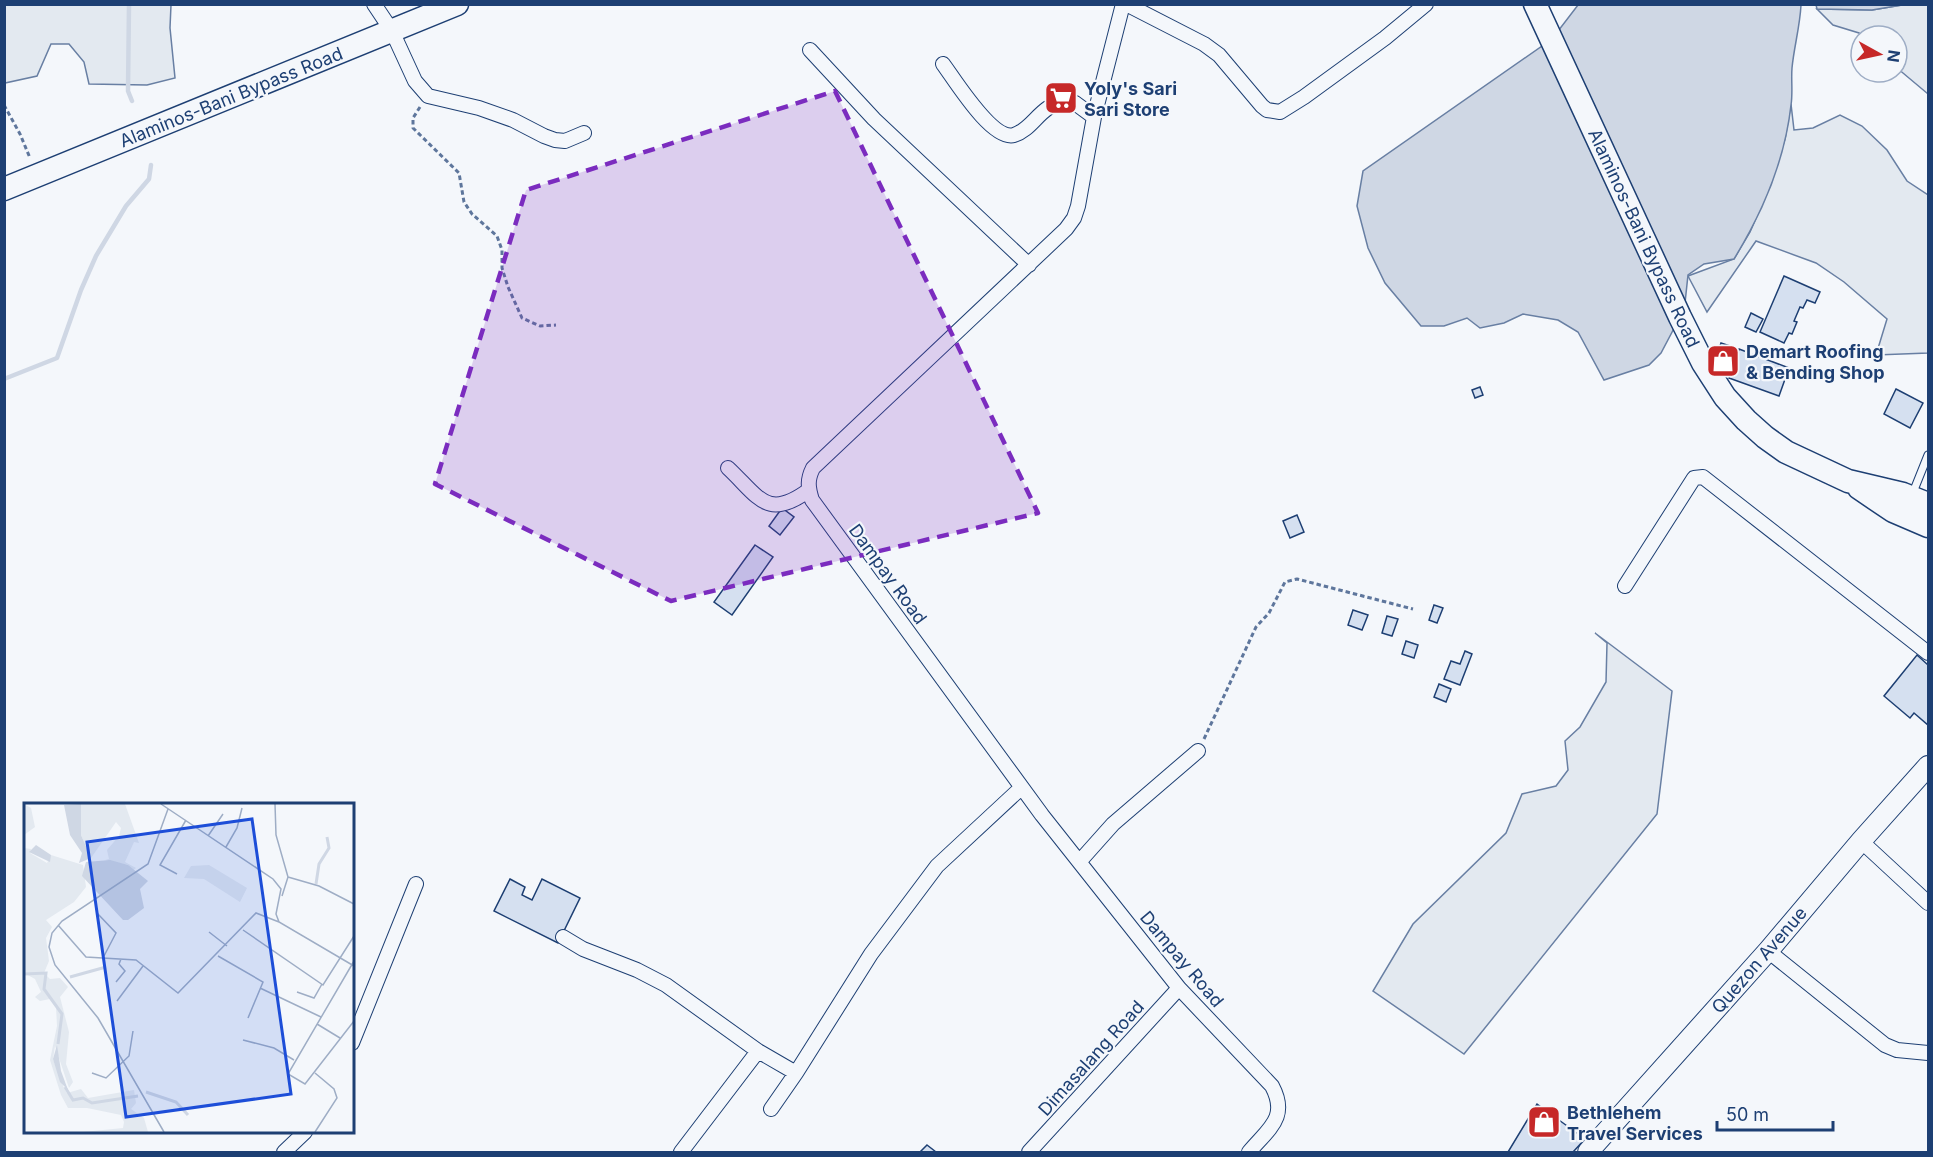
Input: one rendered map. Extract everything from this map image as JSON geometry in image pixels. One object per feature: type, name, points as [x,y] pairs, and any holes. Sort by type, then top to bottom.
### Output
[{"type":"main road","name":"Alaminos-Bani Bypass Road","points":[[4,189],[457,4]]},
{"type":"main road","name":"Alaminos-Bani Bypass Road","points":[[1535,4],[1680,317],[1703,363],[1725,397],[1746,420],[1786,452],[1848,481],[1893,511],[1929,526]]},
{"type":"main road","name":"Alaminos-Bani Bypass Road","points":[[1848,481],[1920,501]]},
{"type":"main road","name":"Quezon Avenue","points":[[1588,1152],[1768,951],[1861,841],[1929,766]]},
{"type":"street","points":[[374,4],[392,31],[416,81],[428,96],[479,108],[513,120],[555,140],[565,141],[584,133]]},
{"type":"street","points":[[728,468],[769,505],[778,506],[795,500],[808,490],[807,479],[813,468],[1066,229],[1074,218],[1094,117],[1124,4],[1204,44],[1219,55],[1262,106],[1267,110],[1280,112],[1384,38],[1426,4]]},
{"type":"street","points":[[810,50],[874,119],[1029,265]]},
{"type":"street","points":[[943,64],[972,104],[996,130],[1005,135],[1014,135],[1026,128],[1047,109],[1065,100],[1075,103],[1094,117]]},
{"type":"street","points":[[1625,586],[1694,478],[1703,477],[1929,653]]},
{"type":"street","name":"Dampay Road","points":[[808,490],[812,500],[1021,788],[1179,988],[1272,1086],[1278,1097],[1280,1108],[1276,1119],[1249,1152]]},
{"type":"street","points":[[1080,861],[1113,824],[1198,751]]},
{"type":"street","points":[[771,1109],[871,954],[937,866],[1021,788]]},
{"type":"street","points":[[1861,841],[1929,903]]},
{"type":"street","points":[[354,1038],[416,884]]},
{"type":"street","points":[[562,937],[583,949],[637,970],[666,985],[758,1051],[796,1073]]},
{"type":"street","points":[[1768,951],[1885,1045],[1897,1050],[1929,1053]]},
{"type":"street","name":"Dimasalang Road","points":[[1029,1152],[1179,988]]},
{"type":"street","points":[[681,1152],[758,1051]]},
{"type":"street","points":[[284,1152],[303,1133]]},
{"type":"lane","points":[[1920,501],[1929,456]]},
{"type":"path","points":[[428,96],[412,118],[413,128],[459,173],[464,202],[472,214],[497,236],[502,250],[502,268],[507,287],[522,318],[540,326],[556,325]]},
{"type":"path","points":[[4,105],[20,134],[37,177]]},
{"type":"path","points":[[1198,751],[1256,627],[1269,613],[1286,582],[1297,579],[1314,582],[1413,609]]},
{"type":"highlighted area","points":[[835,91],[1038,513],[671,601],[435,484],[526,190]]},
{"type":"shaded area","points":[[5,4],[171,5],[170,28],[175,78],[147,85],[89,84],[84,62],[69,44],[51,44],[37,76],[5,83]]},
{"type":"shaded area","points":[[1816,4],[1902,5],[1872,10],[1817,9]]},
{"type":"shaded area","points":[[1578,5],[1801,5],[1792,68],[1792,100],[1784,145],[1771,185],[1745,241],[1734,259],[1704,264],[1688,275],[1685,303],[1680,317],[1661,353],[1649,365],[1604,380],[1578,332],[1558,320],[1523,314],[1504,323],[1480,328],[1467,318],[1444,326],[1421,326],[1385,283],[1368,248],[1357,206],[1363,171],[1552,39]]},
{"type":"shaded area","points":[[1902,5],[1928,5],[1928,94],[1909,78],[1909,24],[1849,24],[1849,30],[1833,25],[1817,9],[1872,10]]},
{"type":"shaded area","points":[[1791,104],[1794,130],[1813,128],[1840,115],[1862,126],[1887,150],[1907,181],[1928,195],[1928,353],[1876,355],[1887,319],[1844,282],[1816,263],[1756,241],[1707,312],[1688,276],[1734,259],[1750,232],[1770,186],[1785,139]]},
{"type":"shaded area","points":[[1595,633],[1672,691],[1657,814],[1464,1054],[1373,991],[1413,924],[1506,833],[1522,794],[1556,786],[1568,770],[1565,741],[1580,727],[1606,682],[1607,643]]},
{"type":"building","points":[[1784,276],[1820,292],[1815,303],[1807,300],[1803,308],[1800,307],[1792,334],[1789,333],[1784,343],[1760,332]]},
{"type":"building","points":[[1751,313],[1763,319],[1756,332],[1745,327]]},
{"type":"building","points":[[1721,343],[1736,348],[1729,366],[1715,360]]},
{"type":"building","points":[[1739,349],[1789,368],[1779,396],[1729,378]]},
{"type":"building","points":[[1480,387],[1483,395],[1475,398],[1472,390]]},
{"type":"building","points":[[1896,389],[1923,403],[1910,428],[1884,414]]},
{"type":"building","points":[[782,508],[794,517],[780,535],[769,526]]},
{"type":"building","points":[[1297,515],[1304,532],[1290,538],[1283,521]]},
{"type":"building","points":[[755,545],[773,557],[732,615],[714,602]]},
{"type":"building","points":[[1434,605],[1443,608],[1437,623],[1429,620]]},
{"type":"building","points":[[1353,610],[1368,615],[1362,630],[1348,625]]},
{"type":"building","points":[[1387,616],[1398,619],[1392,636],[1382,633]]},
{"type":"building","points":[[1406,641],[1418,645],[1414,658],[1402,654]]},
{"type":"building","points":[[1465,651],[1472,654],[1460,685],[1444,679],[1451,661],[1460,664]]},
{"type":"building","points":[[1917,655],[1928,665],[1928,725],[1914,713],[1910,718],[1884,696]]},
{"type":"building","points":[[1439,684],[1451,689],[1446,702],[1434,697]]},
{"type":"building","points":[[510,879],[525,887],[522,895],[532,900],[542,879],[580,898],[558,943],[494,911]]},
{"type":"building","name":"Bethlehem Travel Services","points":[[1537,1104],[1585,1139],[1573,1152],[1508,1152]]},
{"type":"building","points":[[927,1145],[936,1152],[920,1152]]},
{"type":"waterway","points":[[129,4],[128,91],[132,101]]},
{"type":"waterway","points":[[4,379],[57,358],[81,290],[96,256],[126,206],[149,179],[151,165]]},
{"type":"place","name":"Yoly's Sari Sari Store","points":[[1061,98]]},
{"type":"place","name":"Demart Roofing & Bending Shop","points":[[1723,361]]},
{"type":"place","name":"Bethlehem Travel Services","points":[[1544,1122]]}]
